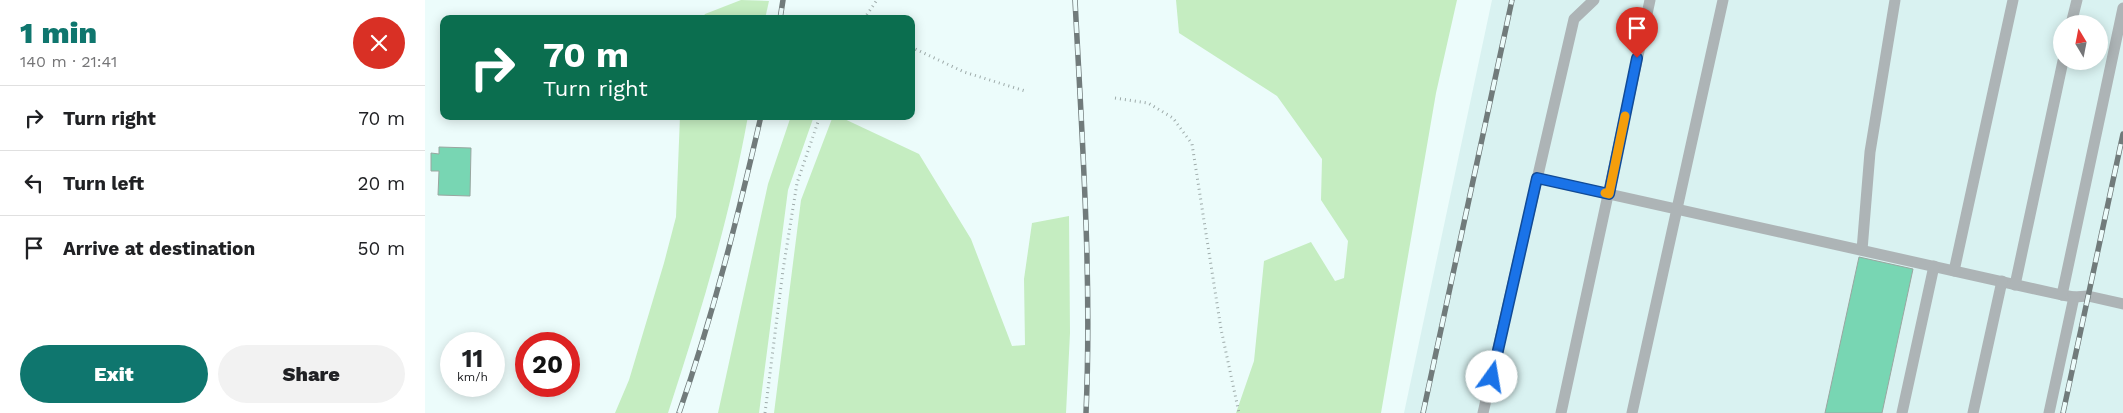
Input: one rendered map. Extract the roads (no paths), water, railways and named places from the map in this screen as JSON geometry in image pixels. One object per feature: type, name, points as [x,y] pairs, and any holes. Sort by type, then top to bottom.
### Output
[{"type":"lane","points":[[1483,413],[1574,19],[1594,0]]},
{"type":"lane","points":[[1561,413],[1650,0]]},
{"type":"lane","points":[[1632,413],[1723,0]]},
{"type":"lane","points":[[1862,250],[1870,152],[1895,0]]},
{"type":"lane","points":[[1954,271],[2013,0]]},
{"type":"lane","points":[[2073,15],[2077,0]]},
{"type":"lane","points":[[2062,295],[2123,8]]},
{"type":"lane","points":[[2015,284],[2061,70]]},
{"type":"lane","points":[[1537,178],[2062,295],[2074,297],[2088,296],[2123,304]]},
{"type":"lane","points":[[1901,413],[1934,266]]},
{"type":"lane","points":[[1973,413],[2002,282]]},
{"type":"lane","points":[[2049,413],[2074,297]]},
{"type":"railway","points":[[781,15],[783,0]]},
{"type":"railway","points":[[1075,0],[1087,258],[1088,361],[1086,413]]},
{"type":"railway","points":[[1423,413],[1512,0]]},
{"type":"railway","points":[[679,413],[703,340],[724,266],[760,120]]},
{"type":"railway","points":[[2063,413],[2123,134]]}]
